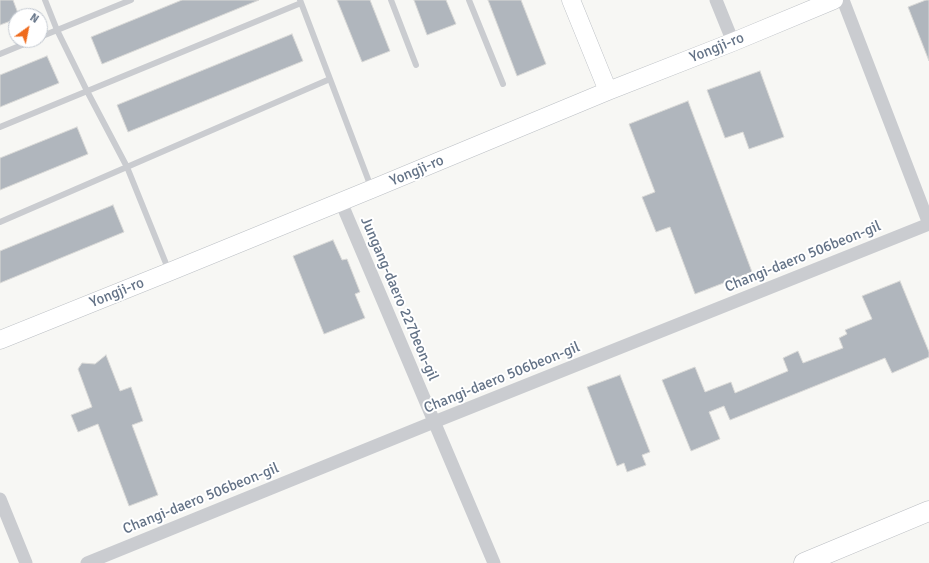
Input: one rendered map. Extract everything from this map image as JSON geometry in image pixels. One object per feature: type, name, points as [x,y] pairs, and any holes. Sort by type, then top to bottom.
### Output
[{"type":"main road","points":[[571,0],[608,91]]},
{"type":"main road","name":"Yongji-ro","points":[[0,340],[834,0]]},
{"type":"main road","points":[[804,563],[929,511]]},
{"type":"street","points":[[716,0],[733,42]]},
{"type":"street","points":[[843,0],[929,224]]},
{"type":"street","name":"Jungang-daero 227beon-gil","points":[[341,202],[494,563]]},
{"type":"street","name":"Changi-daero 506beon-gil","points":[[87,563],[929,224]]},
{"type":"street","points":[[0,498],[26,563]]},
{"type":"lane","points":[[45,0],[57,30],[127,167],[169,272]]},
{"type":"lane","points":[[48,34],[122,2],[131,0]]},
{"type":"lane","points":[[391,0],[416,65]]},
{"type":"lane","points":[[469,0],[503,84]]},
{"type":"lane","points":[[0,127],[300,1],[372,189]]},
{"type":"lane","points":[[0,54],[15,48]]},
{"type":"lane","points":[[0,222],[330,79]]},
{"type":"building","points":[[0,0],[13,0],[16,8],[8,8],[8,22],[0,25]]},
{"type":"building","points":[[182,0],[259,0],[102,64],[91,37]]},
{"type":"building","points":[[337,0],[370,0],[390,51],[362,62]]},
{"type":"building","points":[[414,0],[446,0],[456,24],[427,35]]},
{"type":"building","points":[[488,0],[521,0],[546,64],[517,76]]},
{"type":"building","points":[[929,0],[929,61],[908,7]]},
{"type":"building","points":[[292,34],[303,61],[128,132],[117,105]]},
{"type":"building","points":[[47,56],[59,83],[0,107],[0,75]]},
{"type":"building","points":[[760,71],[784,137],[749,149],[743,132],[725,138],[707,90]]},
{"type":"building","points":[[688,101],[752,272],[695,294],[670,227],[656,232],[642,197],[655,192],[629,124]]},
{"type":"building","points":[[77,127],[88,154],[0,190],[0,158]]},
{"type":"building","points":[[113,205],[124,232],[0,283],[0,251]]},
{"type":"building","points":[[333,240],[342,260],[347,259],[360,292],[355,294],[365,318],[324,334],[293,256]]},
{"type":"building","points":[[900,281],[929,352],[929,357],[892,373],[885,358],[730,420],[724,406],[709,412],[720,439],[691,451],[662,380],[695,367],[705,392],[731,382],[735,393],[788,371],[783,358],[798,351],[803,363],[843,348],[839,338],[847,334],[845,330],[872,319],[862,296]]},
{"type":"building","points":[[106,355],[120,391],[131,387],[143,421],[132,425],[158,495],[129,506],[98,424],[78,432],[71,415],[92,407],[78,369],[82,363],[95,364]]},
{"type":"building","points":[[620,375],[650,452],[642,455],[646,465],[627,472],[624,463],[617,466],[587,387]]}]
